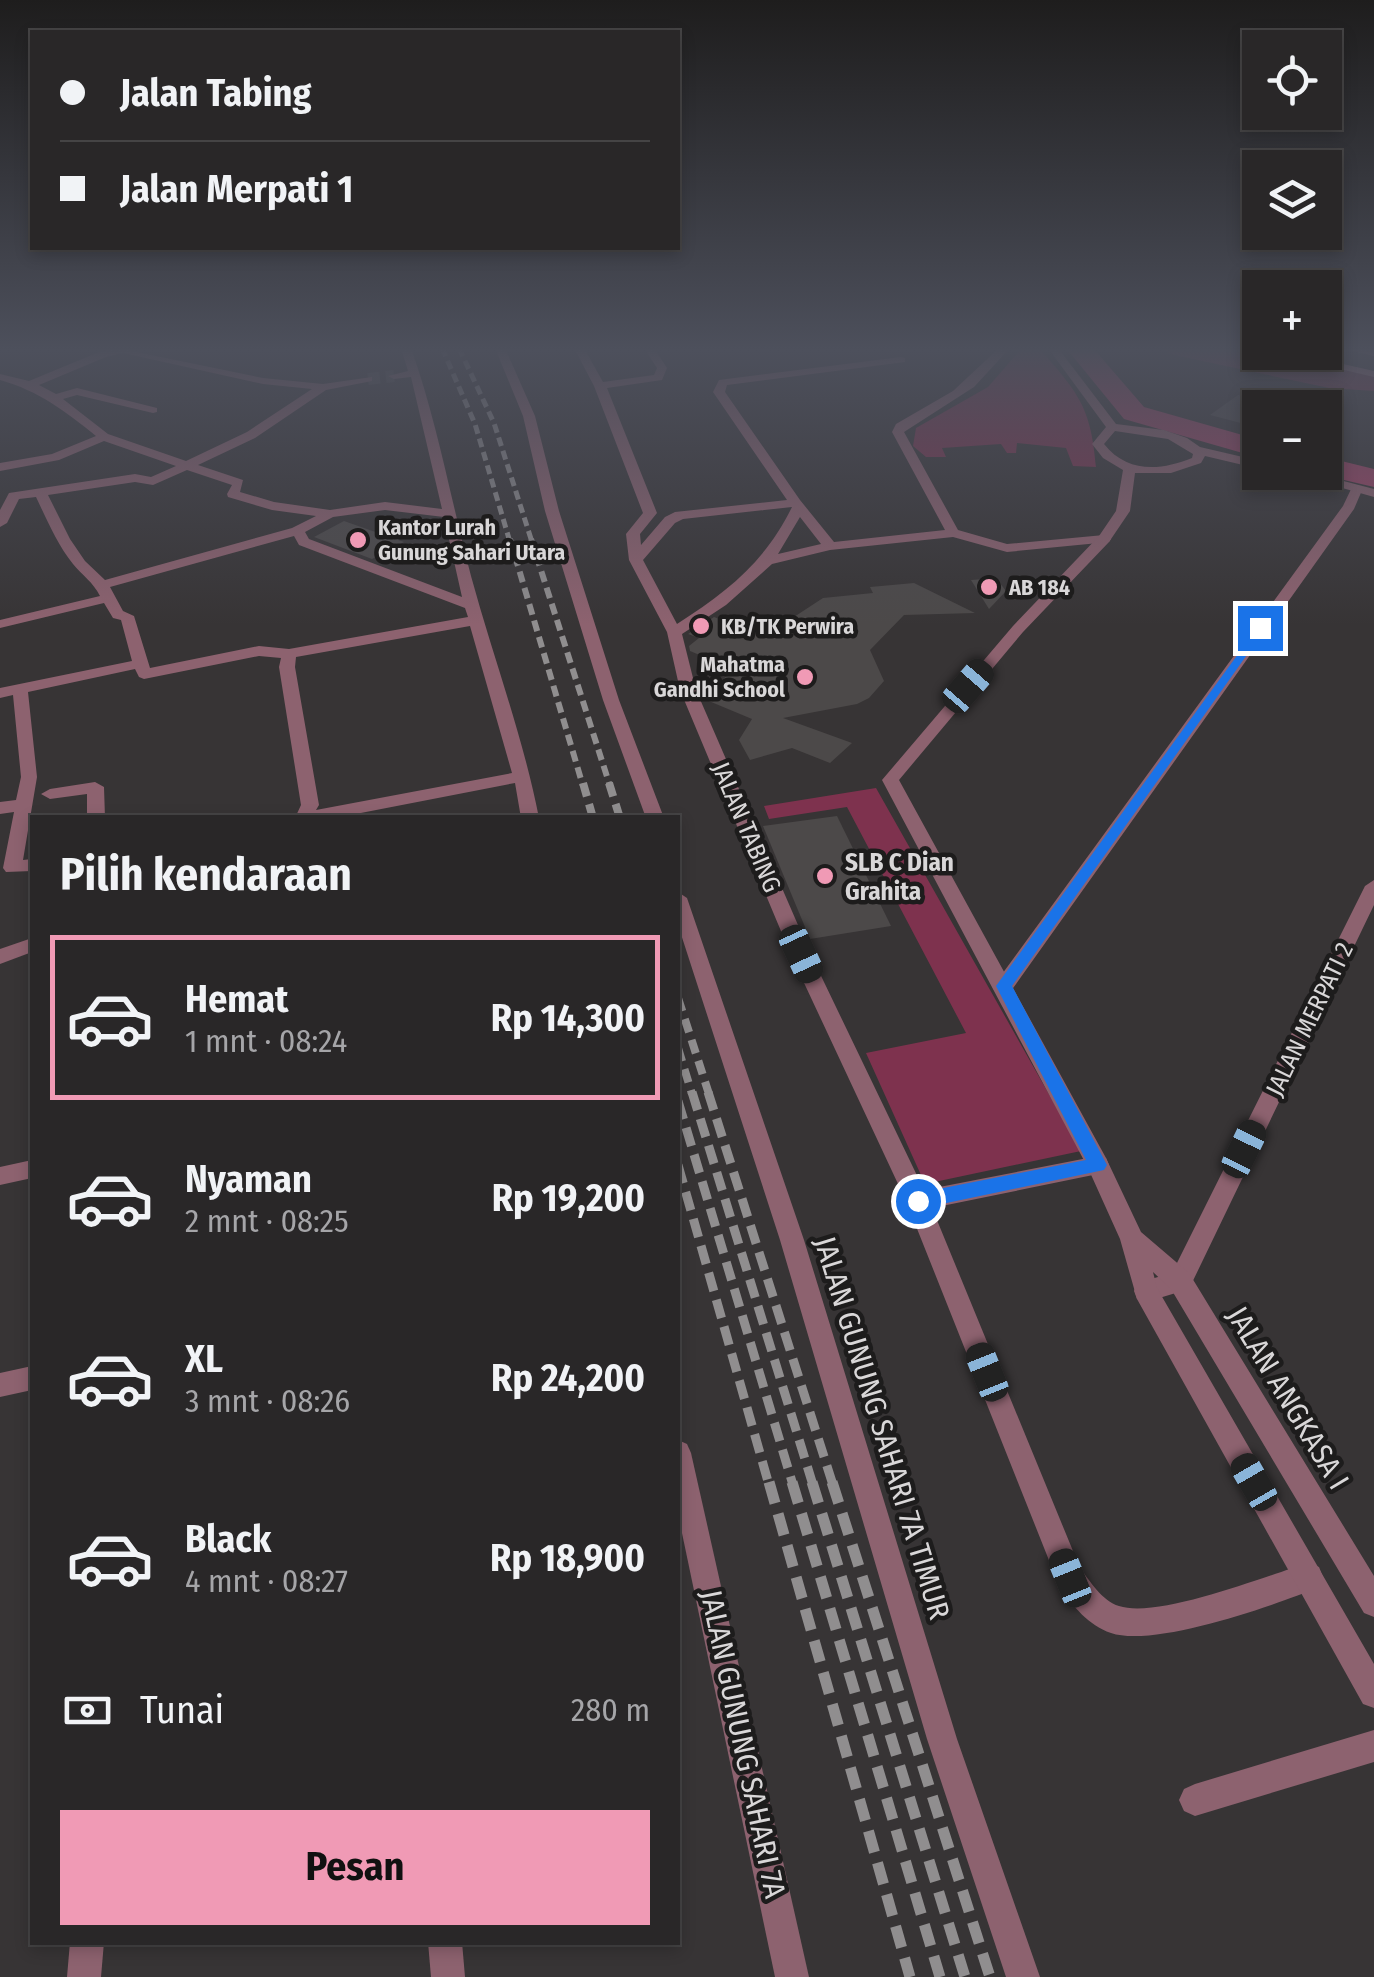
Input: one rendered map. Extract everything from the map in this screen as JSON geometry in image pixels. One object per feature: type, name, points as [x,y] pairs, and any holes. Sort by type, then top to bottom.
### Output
[{"type":"street","points":[[0,523],[17,484],[6,466],[72,452],[99,440]]},
{"type":"street","points":[[111,440],[239,483],[233,494],[272,506],[330,514],[386,506],[448,514]]},
{"type":"street","points":[[14,496],[134,478],[150,482],[240,440]]},
{"type":"street","points":[[431,440],[474,613],[524,776],[530,815]]},
{"type":"street","points":[[535,440],[552,510],[611,700],[654,815]]},
{"type":"street","points":[[621,440],[650,513],[670,520]]},
{"type":"street","points":[[752,440],[830,546]]},
{"type":"street","points":[[902,440],[953,533]]},
{"type":"street","points":[[1101,440],[1098,444],[1107,456],[1129,469],[1174,470],[1196,460],[1200,451]]},
{"type":"street","points":[[1176,440],[1200,451],[1242,460]]},
{"type":"street","name":"JALAN ANGKASA I","points":[[1129,469],[1123,510],[1104,539],[1018,628],[890,780],[1098,1165],[1132,1238],[1146,1291],[1374,1692]]},
{"type":"street","points":[[1004,986],[1350,506],[1366,490]]},
{"type":"street","points":[[41,493],[63,539],[118,615],[127,616],[144,674],[259,651],[289,654],[474,613]]},
{"type":"street","points":[[636,560],[670,520],[680,515],[797,505]]},
{"type":"street","points":[[674,632],[721,602],[767,562],[797,505]]},
{"type":"street","points":[[636,560],[633,534],[650,513]]},
{"type":"street","points":[[0,624],[297,530],[330,514]]},
{"type":"street","points":[[297,530],[304,542],[474,613]]},
{"type":"street","points":[[767,562],[830,546],[953,533],[1007,548],[1104,539]]},
{"type":"street","name":"JALAN TABING","points":[[636,560],[674,632],[688,690],[801,954],[918,1201],[1070,1578],[1091,1606],[1116,1621],[1150,1624],[1309,1577]]},
{"type":"street","points":[[289,654],[287,667],[310,805],[305,815]]},
{"type":"street","points":[[0,693],[138,664]]},
{"type":"street","points":[[6,869],[29,777],[20,690]]},
{"type":"street","points":[[315,815],[524,776]]},
{"type":"street","points":[[50,794],[96,787],[96,815]]},
{"type":"street","points":[[0,808],[24,805]]},
{"type":"street","name":"JALAN MERPATI 2","points":[[1180,1281],[1374,886]]},
{"type":"street","name":"JALAN GUNUNG SAHARI 7A TIMUR","points":[[680,904],[792,1240],[942,1739],[1023,1977]]},
{"type":"street","points":[[0,956],[30,946]]},
{"type":"street","points":[[918,1201],[1098,1165]]},
{"type":"street","points":[[0,1176],[30,1169]]},
{"type":"street","name":"JALAN ANGKASA I","points":[[1132,1238],[1180,1281],[1374,1604]]},
{"type":"street","points":[[1146,1291],[1180,1281]]},
{"type":"street","points":[[0,1385],[30,1378]]},
{"type":"street","name":"JALAN GUNUNG SAHARI 7A","points":[[680,1462],[792,1977]]},
{"type":"street","points":[[1196,1800],[1374,1746]]},
{"type":"street","points":[[84,1977],[87,1945]]},
{"type":"street","points":[[444,1945],[448,1977]]},
{"type":"shaded area","points":[[914,440],[1092,440],[1096,467],[1073,466],[1066,448],[1017,443],[1016,453],[1007,453],[1001,444],[942,448],[946,457],[926,457],[913,446]]},
{"type":"shaded area","points":[[876,788],[1081,1151],[925,1184],[866,1053],[966,1033],[847,807],[769,819],[764,806]]},
{"type":"building","name":"Kantor Lurah Gunung Sahari Utara","points":[[344,521],[404,542],[372,559],[314,537]]},
{"type":"building","name":"AB 184","points":[[996,578],[1006,591],[989,609],[971,580]]},
{"type":"building","name":"Mahatma Gandhi School","points":[[914,583],[975,613],[904,615],[870,650],[884,681],[869,698],[857,704],[783,718],[852,743],[830,763],[792,748],[750,760],[739,740],[752,719],[704,699],[733,669],[690,651],[689,646],[699,638],[688,634],[714,617],[727,617],[771,632],[823,598],[873,593],[870,587]]},
{"type":"building","name":"SLB C Dian Grahita","points":[[837,816],[891,926],[810,939],[763,826]]},
{"type":"waterway","points":[[1229,440],[1242,444]]},
{"type":"waterway","points":[[1342,470],[1374,478]]},
{"type":"railway","points":[[480,440],[510,542]]},
{"type":"railway","points":[[500,440],[532,542]]},
{"type":"railway","points":[[510,539],[583,786]]},
{"type":"railway","points":[[531,539],[610,786]]},
{"type":"railway","points":[[583,783],[592,815]]},
{"type":"railway","points":[[609,783],[619,815]]},
{"type":"railway","points":[[680,1004],[709,1094]]},
{"type":"railway","points":[[680,1055],[692,1094]]},
{"type":"railway","points":[[692,1092],[813,1485]]},
{"type":"railway","points":[[708,1092],[833,1485]]},
{"type":"railway","points":[[680,1108],[793,1485]]},
{"type":"railway","points":[[680,1172],[769,1485]]},
{"type":"railway","points":[[769,1482],[910,1977]]},
{"type":"railway","points":[[792,1482],[940,1977]]},
{"type":"railway","points":[[812,1482],[965,1977]]},
{"type":"railway","points":[[832,1482],[990,1977]]},
{"type":"place","name":"Kantor Lurah Gunung Sahari Utara","points":[[358,540]]},
{"type":"place","name":"AB 184","points":[[989,587]]},
{"type":"place","name":"KB/TK Perwira","points":[[701,626]]},
{"type":"place","name":"Mahatma Gandhi School","points":[[805,677]]},
{"type":"place","name":"SLB C Dian Grahita","points":[[825,876]]},
{"type":"route","points":[[918,1201],[1098,1165],[1004,986],[1260,628]]}]
